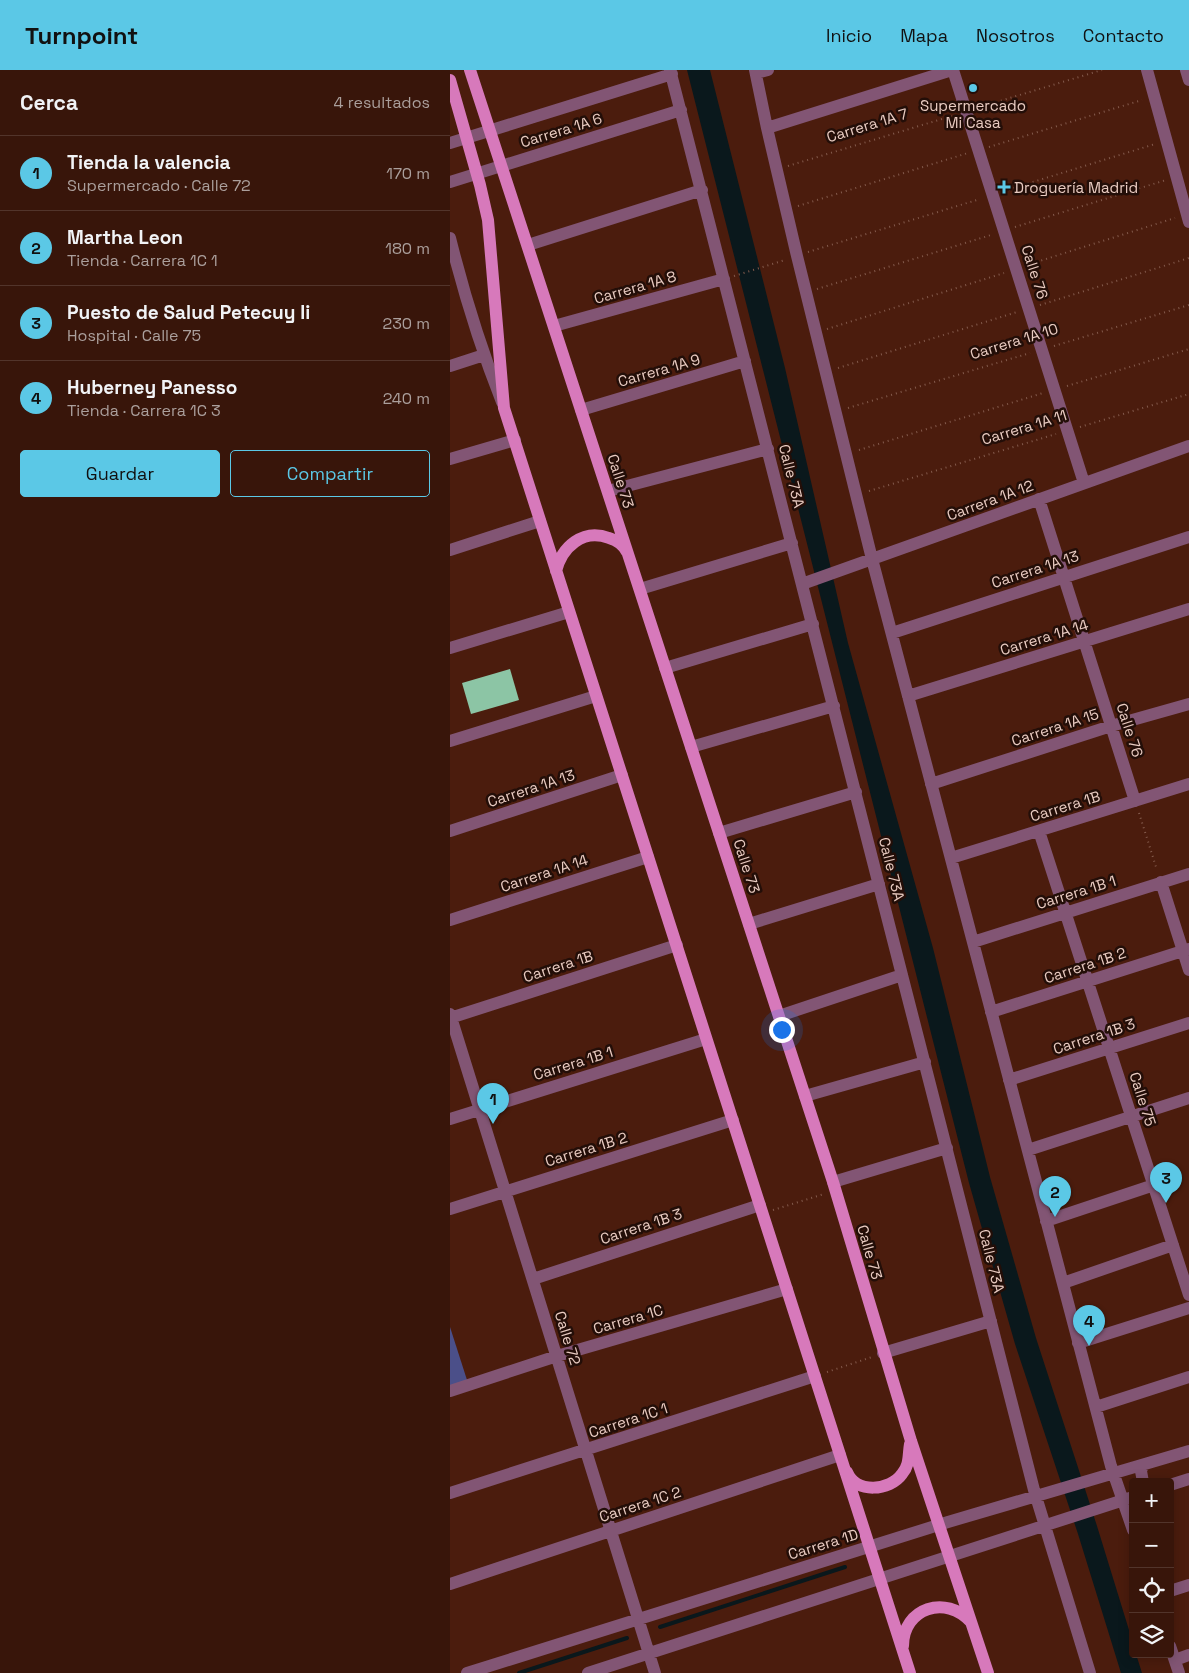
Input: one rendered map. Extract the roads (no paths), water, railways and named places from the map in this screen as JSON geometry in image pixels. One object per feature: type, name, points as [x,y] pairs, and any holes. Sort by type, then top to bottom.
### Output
[{"type":"main road","name":"Calle 73","points":[[470,70],[805,1096],[911,1441],[988,1673]]},
{"type":"main road","points":[[450,80],[488,220],[504,408],[910,1673]]},
{"type":"main road","points":[[556,571],[559,560],[569,547],[582,538],[594,535],[605,536],[615,540],[624,547],[629,556]]},
{"type":"main road","points":[[842,1460],[849,1477],[860,1484],[873,1488],[886,1486],[897,1480],[906,1469],[911,1441]]},
{"type":"main road","points":[[904,1650],[904,1638],[908,1626],[920,1613],[931,1608],[944,1607],[955,1610],[966,1616],[973,1626]]},
{"type":"street","name":"Calle 76","points":[[952,70],[967,111],[1084,483]]},
{"type":"street","points":[[767,128],[952,70]]},
{"type":"street","points":[[1147,70],[1189,222]]},
{"type":"street","points":[[1186,70],[1189,80]]},
{"type":"street","points":[[760,71],[767,128],[868,560],[892,633],[1113,1474],[1128,1498],[1132,1523]]},
{"type":"street","name":"Carrera 1A 6","points":[[450,144],[491,134],[672,74]]},
{"type":"street","name":"Calle 73A","points":[[672,74],[702,190],[730,277],[746,361],[792,543],[806,583],[812,624],[1036,1496],[1090,1673]]},
{"type":"street","name":"Carrera 1A 6","points":[[450,182],[501,162],[680,107]]},
{"type":"street","points":[[528,245],[702,190]]},
{"type":"street","points":[[450,238],[454,275],[504,408]]},
{"type":"street","name":"Carrera 1A 8","points":[[554,326],[730,277]]},
{"type":"street","points":[[450,366],[484,355]]},
{"type":"street","name":"Carrera 1A 9","points":[[581,410],[746,361]]},
{"type":"street","points":[[450,459],[515,440]]},
{"type":"street","name":"Carrera 1A 12","points":[[806,583],[1189,446]]},
{"type":"street","points":[[608,492],[768,448]]},
{"type":"street","name":"Calle 76","points":[[1039,499],[1135,801]]},
{"type":"street","points":[[450,550],[540,520]]},
{"type":"street","name":"Carrera 1A 13","points":[[892,633],[1189,537]]},
{"type":"street","points":[[640,589],[792,543]]},
{"type":"street","name":"Carrera 1A 14","points":[[908,696],[1189,609]]},
{"type":"street","points":[[450,648],[569,612]]},
{"type":"street","points":[[665,668],[812,624]]},
{"type":"street","points":[[450,741],[596,696]]},
{"type":"street","name":"Carrera 1A 15","points":[[931,784],[1111,726],[1189,704]]},
{"type":"street","points":[[691,748],[834,706]]},
{"type":"street","name":"Carrera 1A 13","points":[[450,831],[622,775]]},
{"type":"street","name":"Carrera 1B","points":[[951,858],[1189,784]]},
{"type":"street","points":[[719,833],[856,792]]},
{"type":"street","name":"Calle 75","points":[[1039,831],[1189,1295]]},
{"type":"street","name":"Carrera 1A 14","points":[[450,920],[648,857]]},
{"type":"street","name":"Carrera 1B 1","points":[[973,942],[1189,874]]},
{"type":"street","points":[[1161,882],[1186,950],[1189,970]]},
{"type":"street","points":[[749,924],[879,884]]},
{"type":"street","name":"Carrera 1B","points":[[450,1016],[677,945]]},
{"type":"street","name":"Carrera 1B 2","points":[[992,1012],[1186,950]]},
{"type":"street","points":[[779,1016],[902,975]]},
{"type":"street","name":"Calle 72","points":[[450,1016],[481,1109],[655,1673]]},
{"type":"street","name":"Carrera 1B 3","points":[[1009,1080],[1189,1023]]},
{"type":"street","name":"Carrera 1B 1","points":[[450,1119],[706,1039]]},
{"type":"street","points":[[805,1096],[925,1062]]},
{"type":"street","points":[[1028,1150],[1189,1098]]},
{"type":"street","name":"Carrera 1B 2","points":[[450,1209],[733,1120]]},
{"type":"street","points":[[834,1186],[947,1148]]},
{"type":"street","points":[[1046,1221],[1154,1185]]},
{"type":"street","name":"Carrera 1B 3","points":[[533,1279],[761,1209]]},
{"type":"street","points":[[1063,1283],[1173,1245]]},
{"type":"street","name":"Carrera 1C","points":[[450,1390],[557,1356],[787,1289]]},
{"type":"street","points":[[1078,1343],[1189,1308]]},
{"type":"street","points":[[884,1353],[991,1322]]},
{"type":"street","name":"Carrera 1C 1","points":[[450,1494],[815,1376]]},
{"type":"street","points":[[1096,1407],[1189,1377]]},
{"type":"street","name":"Carrera 1D","points":[[467,1673],[938,1525],[1189,1451]]},
{"type":"street","name":"Carrera 1C 2","points":[[450,1584],[611,1531],[842,1460]]},
{"type":"street","points":[[1143,1465],[1141,1471],[1143,1478]]},
{"type":"street","points":[[1174,1484],[1189,1479]]},
{"type":"street","points":[[588,1673],[1128,1498]]},
{"type":"street","points":[[1174,1590],[1189,1585]]},
{"type":"street","points":[[1179,1673],[1175,1660],[1189,1655]]},
{"type":"waterway","points":[[660,1627],[845,1567]]},
{"type":"waterway","points":[[519,1673],[627,1638]]},
{"type":"place","name":"Supermercado Mi Casa","points":[[973,88]]},
{"type":"place","name":"Droguería Madrid","points":[[1004,187]]},
{"type":"place","name":"Tienda la valencia","points":[[493,1124]]},
{"type":"place","name":"Puesto de Salud Petecuy Ii","points":[[1166,1203]]},
{"type":"place","name":"Martha Leon","points":[[1055,1217]]},
{"type":"place","name":"Huberney Panesso","points":[[1089,1346]]}]
